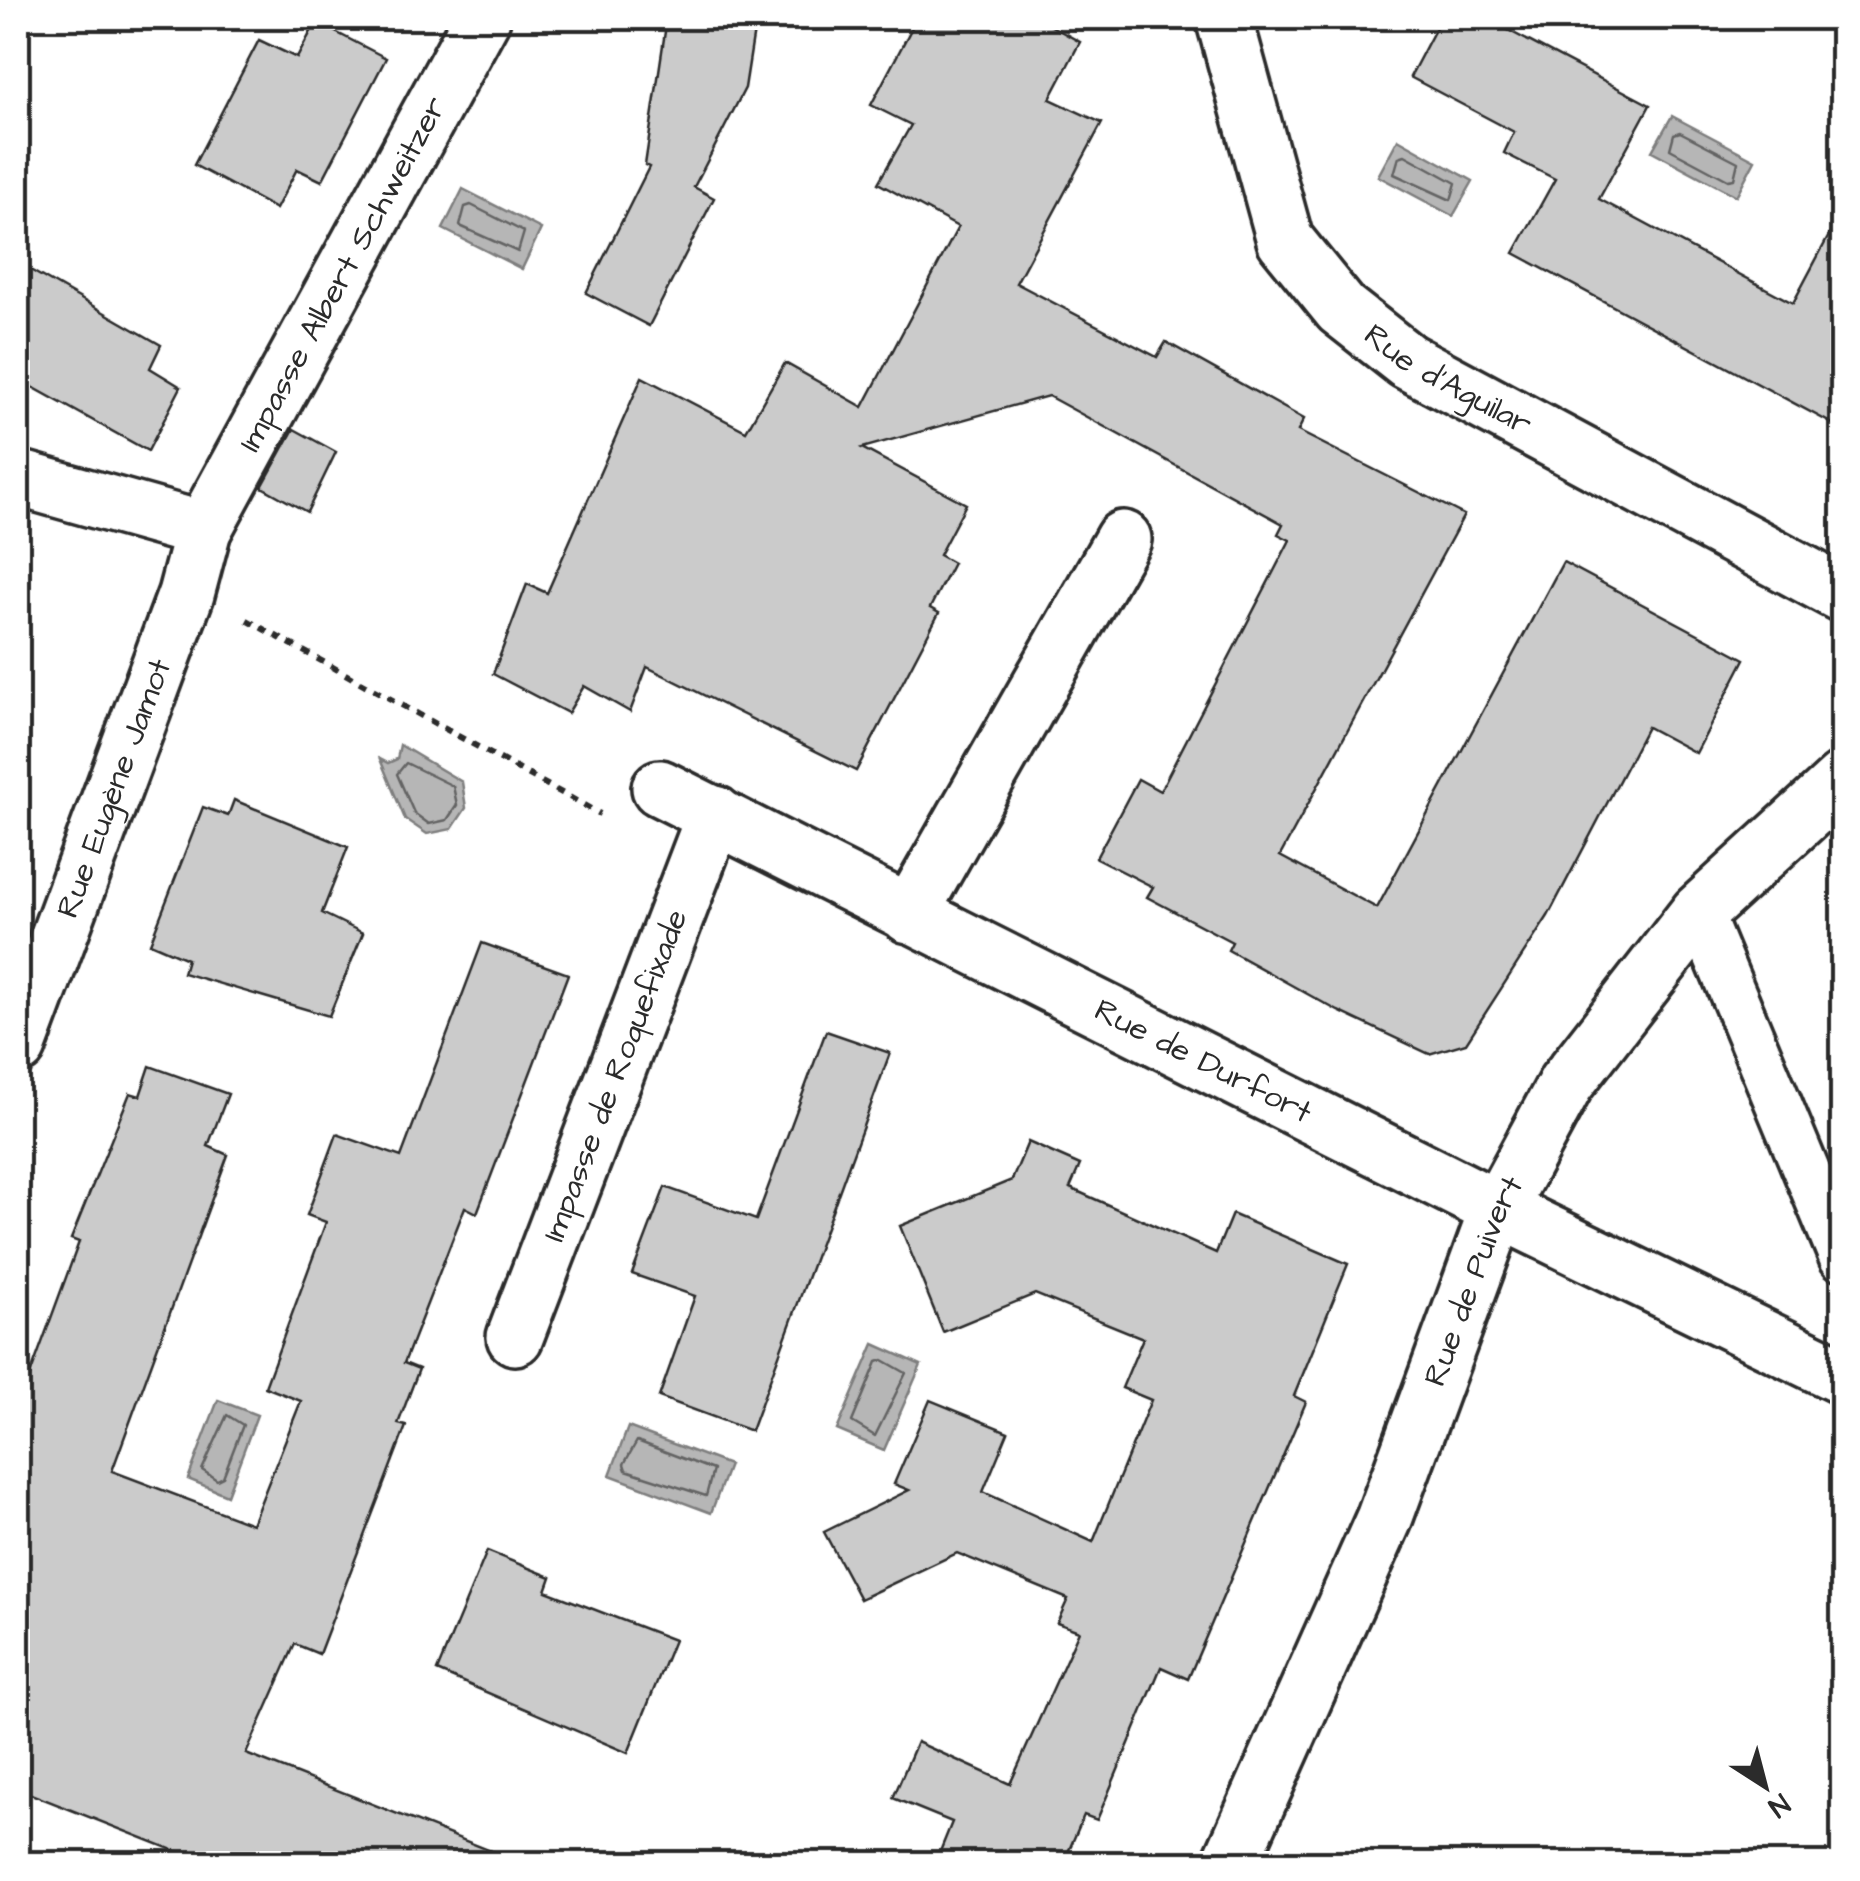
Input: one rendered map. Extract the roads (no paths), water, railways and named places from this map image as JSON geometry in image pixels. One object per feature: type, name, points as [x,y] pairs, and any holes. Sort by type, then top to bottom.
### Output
[{"type":"street","name":"Impasse Albert Schweitzer","points":[[203,530],[482,18]]},
{"type":"street","name":"Rue d'Aguilar","points":[[1224,18],[1286,240],[1341,308],[1408,361],[1842,594]]},
{"type":"street","points":[[18,478],[203,530]]},
{"type":"street","name":"Rue Eugène Jamot","points":[[18,1046],[186,594],[203,530]]},
{"type":"street","points":[[908,915],[1123,539]]},
{"type":"street","name":"Rue de Puivert","points":[[1230,1864],[1384,1519],[1498,1209],[1566,1083],[1699,912],[1842,781]]},
{"type":"street","name":"Rue de Durfort","points":[[660,788],[1498,1209],[1842,1376]]},
{"type":"street","name":"Impasse de Roquefixade","points":[[515,1337],[715,814]]},
{"type":"lane","points":[[1699,912],[1842,1257]]},
{"type":"water","points":[[1672,116],[1755,160],[1736,196],[1652,151]]},
{"type":"water","points":[[1398,139],[1473,181],[1453,216],[1378,176]]},
{"type":"water","points":[[463,189],[541,229],[522,269],[443,229]]},
{"type":"water","points":[[400,745],[462,782],[466,808],[452,829],[427,834],[405,819],[380,759],[388,763],[397,759]]},
{"type":"water","points":[[874,1344],[921,1365],[884,1450],[837,1430]]},
{"type":"water","points":[[218,1400],[257,1415],[227,1495],[188,1479]]},
{"type":"water","points":[[628,1427],[729,1465],[711,1513],[610,1475]]}]
